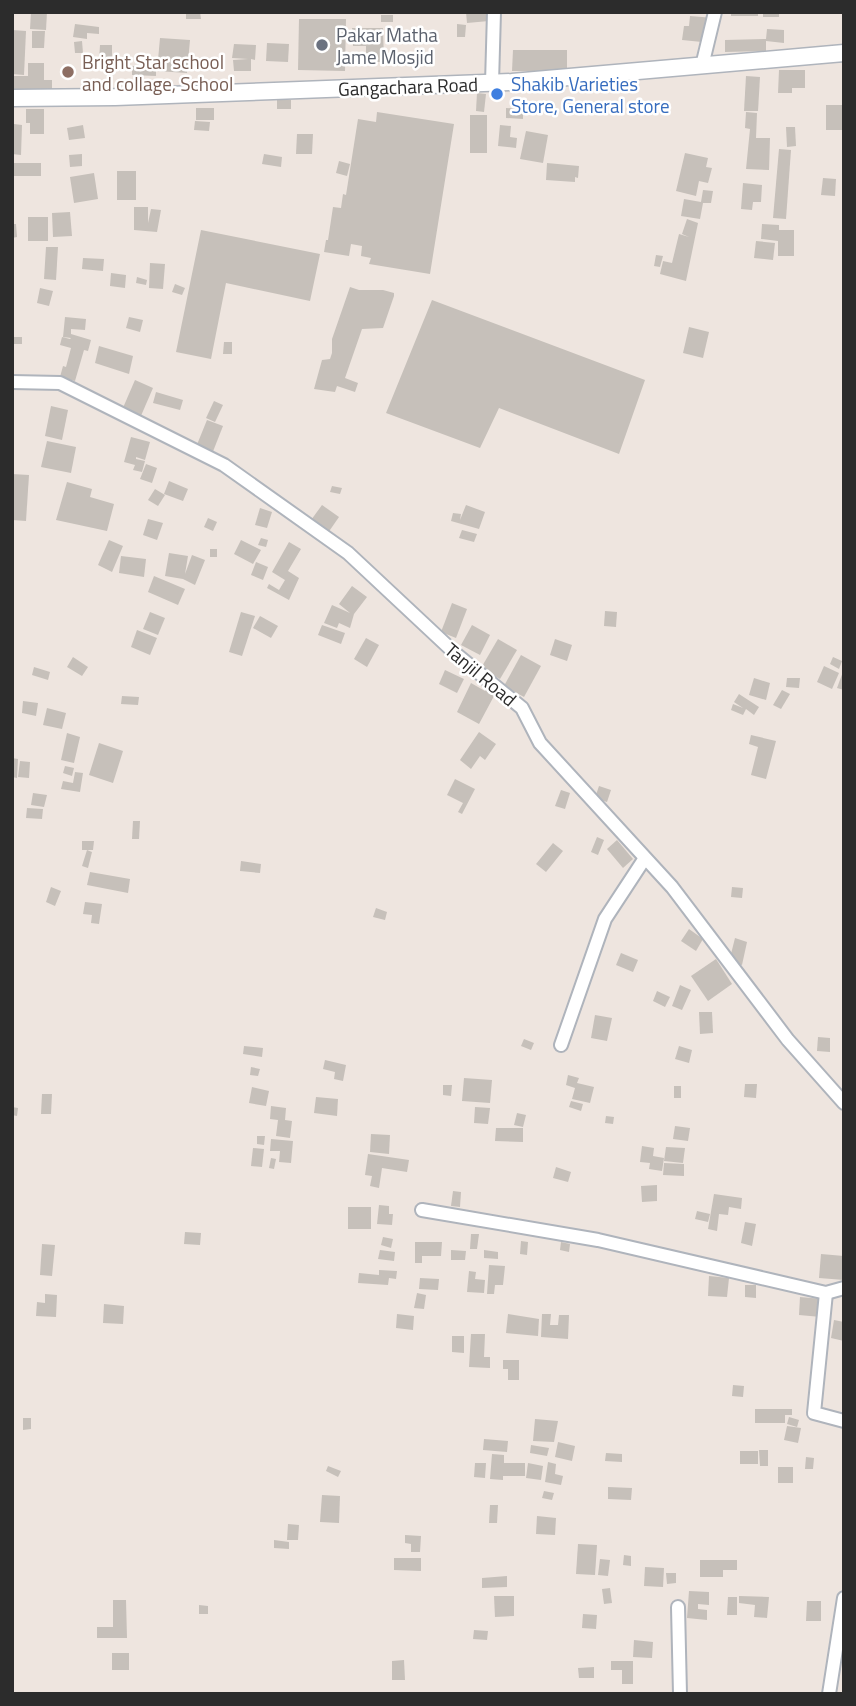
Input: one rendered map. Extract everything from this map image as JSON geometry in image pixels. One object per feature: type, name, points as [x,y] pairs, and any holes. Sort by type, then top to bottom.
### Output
[{"type":"main road","name":"Gangachara Road","points":[[12,98],[492,83],[844,53]]},
{"type":"street","points":[[492,83],[494,12]]},
{"type":"street","points":[[702,66],[715,12]]},
{"type":"street","name":"Tanjil Road","points":[[12,382],[60,383],[224,465],[348,553],[457,655],[522,708],[540,743],[672,887],[788,1040],[844,1102]]},
{"type":"street","points":[[561,1045],[605,919],[645,858]]},
{"type":"street","points":[[422,1210],[598,1240],[826,1293],[844,1289]]},
{"type":"street","points":[[826,1293],[814,1413],[844,1421]]},
{"type":"street","points":[[829,1694],[844,1598]]},
{"type":"street","points":[[678,1607],[680,1694]]},
{"type":"building","points":[[31,12],[47,12],[46,30],[30,29]]},
{"type":"building","points":[[186,12],[200,12],[201,19],[186,19]]},
{"type":"building","points":[[466,12],[488,12],[489,21],[467,23]]},
{"type":"building","points":[[731,12],[758,12],[758,16],[731,16]]},
{"type":"building","points":[[763,12],[779,12],[779,17],[763,17]]},
{"type":"building","points":[[381,15],[393,15],[393,22],[381,22]]},
{"type":"building","points":[[690,16],[714,18],[712,43],[682,40],[684,26],[689,26]]},
{"type":"building","name":"Pakar Matha Jame Mosjid","points":[[299,19],[346,19],[345,71],[298,70]]},
{"type":"building","points":[[75,24],[99,27],[99,34],[87,33],[87,39],[73,37]]},
{"type":"building","points":[[457,24],[466,25],[465,37],[457,37]]},
{"type":"building","points":[[352,28],[383,28],[384,62],[366,62],[366,46],[353,46]]},
{"type":"building","points":[[767,29],[784,30],[784,43],[766,41],[766,51],[725,52],[725,40],[766,39]]},
{"type":"building","points":[[12,30],[26,31],[24,75],[12,74]]},
{"type":"building","points":[[32,31],[45,31],[44,48],[32,48]]},
{"type":"building","points":[[160,38],[190,40],[187,73],[157,71]]},
{"type":"building","points":[[82,41],[83,53],[75,53],[74,42]]},
{"type":"building","points":[[267,43],[289,44],[288,62],[266,61]]},
{"type":"building","points":[[234,44],[256,45],[255,60],[251,59],[251,71],[234,71],[233,60],[248,59],[232,58]]},
{"type":"building","points":[[100,45],[112,45],[112,60],[99,60]]},
{"type":"building","points":[[513,50],[567,50],[567,71],[512,71]]},
{"type":"building","points":[[137,57],[145,58],[145,65],[136,64]]},
{"type":"building","points":[[28,63],[44,63],[44,80],[52,80],[52,89],[12,89],[12,76],[28,76]]},
{"type":"building","points":[[132,66],[156,67],[156,76],[132,75]]},
{"type":"building","points":[[779,70],[805,70],[805,88],[792,88],[792,93],[778,93]]},
{"type":"building","points":[[746,76],[760,77],[758,111],[744,111]]},
{"type":"building","points":[[477,93],[486,94],[484,112],[476,111]]},
{"type":"building","points":[[277,100],[291,100],[291,109],[277,109]]},
{"type":"building","points":[[826,105],[842,105],[842,130],[826,130]]},
{"type":"building","points":[[196,108],[214,108],[214,120],[196,120]]},
{"type":"building","points":[[506,108],[523,109],[523,119],[506,118]]},
{"type":"building","points":[[26,109],[44,109],[44,134],[30,134],[30,123],[26,123]]},
{"type":"building","points":[[377,112],[454,124],[430,274],[369,264],[371,258],[361,256],[362,246],[351,244],[349,256],[324,252],[333,207],[341,208],[343,194],[346,195],[358,119],[376,122]]},
{"type":"building","points":[[746,112],[757,113],[756,138],[770,138],[769,170],[746,169],[750,129],[745,128]]},
{"type":"building","points":[[470,115],[487,115],[487,153],[470,153]]},
{"type":"building","points":[[195,121],[210,122],[209,131],[194,130]]},
{"type":"building","points":[[14,124],[22,125],[21,155],[12,154]]},
{"type":"building","points":[[83,125],[85,138],[69,140],[67,128]]},
{"type":"building","points":[[500,125],[511,126],[510,137],[517,138],[516,148],[498,146]]},
{"type":"building","points":[[786,127],[795,127],[796,146],[787,147]]},
{"type":"building","points":[[526,131],[548,135],[543,163],[520,159]]},
{"type":"building","points":[[297,134],[313,134],[312,154],[296,154]]},
{"type":"building","points":[[779,149],[791,150],[786,219],[773,218]]},
{"type":"building","points":[[685,153],[708,158],[706,167],[712,168],[708,183],[699,181],[696,196],[676,191]]},
{"type":"building","points":[[82,154],[82,166],[70,167],[69,155]]},
{"type":"building","points":[[264,154],[282,157],[281,167],[262,164]]},
{"type":"building","points":[[339,161],[350,164],[347,176],[336,173]]},
{"type":"building","points":[[12,163],[41,163],[41,176],[12,176]]},
{"type":"building","points":[[547,163],[579,166],[578,178],[575,177],[575,182],[546,180]]},
{"type":"building","points":[[117,171],[136,171],[136,200],[117,200]]},
{"type":"building","points":[[94,173],[98,199],[74,203],[70,177]]},
{"type":"building","points":[[823,178],[836,179],[835,196],[821,195]]},
{"type":"building","points":[[743,183],[762,185],[761,202],[753,202],[752,210],[741,209]]},
{"type":"building","points":[[703,190],[713,191],[711,203],[703,203],[700,219],[681,216],[684,199],[701,202]]},
{"type":"building","points":[[134,207],[148,207],[148,223],[151,209],[161,210],[157,232],[134,230]]},
{"type":"building","points":[[70,212],[72,236],[53,237],[52,213]]},
{"type":"building","points":[[28,217],[48,217],[48,241],[28,241]]},
{"type":"building","points":[[687,219],[698,223],[686,281],[660,274],[663,261],[672,263],[679,234],[689,237],[682,234]]},
{"type":"building","points":[[12,224],[16,224],[17,237],[12,238]]},
{"type":"building","points":[[762,224],[779,225],[779,230],[794,230],[794,256],[778,256],[778,241],[761,239]]},
{"type":"building","points":[[201,230],[320,254],[310,301],[226,283],[211,359],[176,352]]},
{"type":"building","points":[[756,241],[775,243],[773,260],[754,258]]},
{"type":"building","points":[[46,247],[58,247],[56,280],[44,279]]},
{"type":"building","points":[[656,255],[663,256],[660,267],[654,266]]},
{"type":"building","points":[[83,258],[104,259],[103,271],[82,269]]},
{"type":"building","points":[[150,263],[165,264],[163,289],[149,288]]},
{"type":"building","points":[[111,273],[126,275],[125,288],[110,286]]},
{"type":"building","points":[[137,277],[147,280],[146,285],[136,283]]},
{"type":"building","points":[[175,284],[185,288],[182,295],[172,292]]},
{"type":"building","points":[[350,287],[359,290],[383,290],[394,293],[394,296],[383,328],[362,329],[345,378],[358,383],[355,392],[337,386],[335,392],[314,389],[322,360],[330,359],[332,339]]},
{"type":"building","points":[[40,288],[53,291],[49,306],[37,303]]},
{"type":"building","points":[[432,300],[645,380],[619,454],[499,408],[480,448],[386,413]]},
{"type":"building","points":[[65,317],[86,319],[85,330],[71,329],[71,334],[91,340],[88,351],[84,350],[75,381],[60,377],[71,348],[60,345],[62,337],[71,338],[63,337]]},
{"type":"building","points":[[129,317],[143,320],[140,332],[126,328]]},
{"type":"building","points":[[689,327],[709,332],[703,358],[683,353]]},
{"type":"building","points":[[12,337],[22,337],[22,344],[12,344]]},
{"type":"building","points":[[224,342],[232,342],[232,354],[223,354]]},
{"type":"building","points":[[99,346],[133,356],[129,374],[95,363]]},
{"type":"building","points":[[135,380],[153,388],[137,425],[119,417]]},
{"type":"building","points":[[156,392],[183,400],[180,410],[153,403]]},
{"type":"building","points":[[214,401],[223,405],[215,422],[206,418]]},
{"type":"building","points":[[51,406],[68,410],[62,440],[45,436]]},
{"type":"building","points":[[207,420],[223,426],[212,454],[196,447]]},
{"type":"building","points":[[131,437],[150,442],[145,460],[136,457],[145,461],[142,472],[133,470],[135,465],[124,462]]},
{"type":"building","points":[[47,441],[76,447],[71,473],[41,467]]},
{"type":"building","points":[[146,464],[157,468],[152,483],[140,479]]},
{"type":"building","points":[[12,474],[29,475],[26,521],[12,520]]},
{"type":"building","points":[[169,481],[188,489],[183,501],[164,494]]},
{"type":"building","points":[[67,482],[92,489],[90,497],[114,504],[107,531],[56,520]]},
{"type":"building","points":[[332,486],[342,488],[340,494],[330,492]]},
{"type":"building","points":[[155,489],[165,495],[158,506],[148,500]]},
{"type":"building","points":[[322,505],[339,517],[323,540],[306,527]]},
{"type":"building","points":[[466,505],[485,512],[479,529],[451,521],[453,513],[461,514],[460,520]]},
{"type":"building","points":[[260,508],[272,512],[267,528],[255,525]]},
{"type":"building","points":[[208,518],[217,522],[213,531],[204,527]]},
{"type":"building","points":[[148,519],[163,523],[157,540],[143,535]]},
{"type":"building","points":[[462,530],[477,534],[474,542],[459,538]]},
{"type":"building","points":[[261,538],[268,540],[266,547],[258,545]]},
{"type":"building","points":[[109,540],[123,546],[112,572],[98,565]]},
{"type":"building","points":[[241,540],[261,550],[253,564],[234,554]]},
{"type":"building","points":[[289,542],[301,549],[288,571],[299,578],[289,600],[267,588],[269,584],[279,590],[285,580],[272,572]]},
{"type":"building","points":[[210,549],[217,549],[217,557],[210,557]]},
{"type":"building","points":[[169,553],[188,556],[185,574],[192,555],[205,560],[195,585],[183,579],[165,576]]},
{"type":"building","points":[[121,556],[146,559],[144,577],[119,573]]},
{"type":"building","points":[[256,562],[268,567],[263,580],[251,575]]},
{"type":"building","points":[[154,576],[185,589],[178,605],[148,592]]},
{"type":"building","points":[[352,586],[367,597],[354,614],[350,628],[339,623],[337,628],[324,623],[332,605],[350,613],[339,604]]},
{"type":"building","points":[[452,603],[467,609],[456,638],[441,632]]},
{"type":"building","points":[[605,611],[617,612],[616,627],[604,626]]},
{"type":"building","points":[[150,612],[165,618],[158,635],[143,629]]},
{"type":"building","points":[[241,612],[255,616],[242,656],[229,652]]},
{"type":"building","points":[[260,616],[278,626],[271,638],[253,628]]},
{"type":"building","points":[[322,625],[345,633],[341,644],[318,635]]},
{"type":"building","points":[[472,625],[490,635],[480,655],[461,645]]},
{"type":"building","points":[[137,630],[157,638],[150,655],[131,647]]},
{"type":"building","points":[[366,638],[379,645],[367,667],[354,659]]},
{"type":"building","points":[[498,639],[517,650],[500,679],[481,668]]},
{"type":"building","points":[[555,639],[572,645],[567,661],[550,655]]},
{"type":"building","points":[[521,655],[541,666],[524,697],[504,686]]},
{"type":"building","points":[[73,657],[88,667],[82,676],[67,667]]},
{"type":"building","points":[[833,657],[842,661],[839,669],[830,664]]},
{"type":"building","points":[[824,666],[839,673],[832,689],[817,682]]},
{"type":"building","points":[[34,667],[50,672],[48,680],[32,675]]},
{"type":"building","points":[[844,669],[844,690],[837,688]]},
{"type":"building","points":[[445,670],[464,679],[457,693],[439,684]]},
{"type":"building","points":[[754,678],[770,683],[766,700],[749,695]]},
{"type":"building","points":[[787,678],[800,678],[799,688],[786,687]]},
{"type":"building","points":[[489,682],[501,688],[479,724],[457,712],[471,683],[485,691]]},
{"type":"building","points":[[782,690],[790,694],[781,709],[773,705]]},
{"type":"building","points":[[739,694],[759,707],[754,715],[746,709],[743,715],[731,710],[733,704],[743,708],[734,702]]},
{"type":"building","points":[[122,696],[139,697],[138,705],[121,704]]},
{"type":"building","points":[[23,701],[38,703],[36,716],[22,713]]},
{"type":"building","points":[[47,708],[66,713],[62,729],[43,725]]},
{"type":"building","points":[[479,732],[496,744],[485,760],[480,756],[471,769],[460,760]]},
{"type":"building","points":[[67,733],[80,737],[74,763],[61,760]]},
{"type":"building","points":[[751,735],[776,741],[766,779],[751,775],[758,747],[749,744]]},
{"type":"building","points":[[99,743],[123,751],[113,783],[89,775]]},
{"type":"building","points":[[12,758],[18,759],[17,778],[12,777]]},
{"type":"building","points":[[20,761],[30,762],[29,778],[18,777]]},
{"type":"building","points":[[65,766],[74,768],[72,776],[63,773]]},
{"type":"building","points":[[75,772],[83,773],[80,792],[61,789],[63,781],[73,783]]},
{"type":"building","points":[[455,779],[475,789],[462,814],[458,812],[463,803],[447,795]]},
{"type":"building","points":[[599,786],[611,790],[607,802],[595,798]]},
{"type":"building","points":[[561,790],[570,793],[565,809],[555,806]]},
{"type":"building","points":[[33,793],[47,795],[44,807],[31,805]]},
{"type":"building","points":[[27,808],[43,809],[42,819],[26,818]]},
{"type":"building","points":[[133,821],[140,821],[139,839],[132,839]]},
{"type":"building","points":[[597,837],[604,840],[598,855],[591,852]]},
{"type":"building","points":[[617,840],[633,859],[623,868],[607,849]]},
{"type":"building","points":[[82,841],[94,841],[93,850],[82,850]]},
{"type":"building","points":[[553,843],[563,851],[546,872],[536,864]]},
{"type":"building","points":[[87,850],[92,852],[88,868],[82,866]]},
{"type":"building","points":[[241,861],[261,864],[260,873],[240,871]]},
{"type":"building","points":[[90,872],[130,879],[128,893],[87,885]]},
{"type":"building","points":[[51,887],[61,891],[55,906],[46,902]]},
{"type":"building","points":[[732,887],[743,888],[742,898],[731,897]]},
{"type":"building","points":[[85,902],[102,904],[99,924],[91,923],[92,915],[83,914]]},
{"type":"building","points":[[376,908],[387,912],[385,920],[373,917]]},
{"type":"building","points":[[689,929],[703,939],[696,951],[681,941]]},
{"type":"building","points":[[735,938],[747,942],[742,965],[729,962]]},
{"type":"building","points":[[621,953],[638,960],[633,972],[616,965]]},
{"type":"building","points":[[716,959],[732,984],[708,1001],[691,976]]},
{"type":"building","points":[[680,985],[691,990],[682,1010],[672,1006]]},
{"type":"building","points":[[657,991],[670,997],[665,1007],[653,1001]]},
{"type":"building","points":[[699,1012],[712,1012],[713,1033],[700,1034]]},
{"type":"building","points":[[595,1015],[612,1018],[607,1041],[591,1038]]},
{"type":"building","points":[[818,1037],[830,1038],[830,1052],[817,1051]]},
{"type":"building","points":[[524,1039],[534,1043],[531,1050],[521,1046]]},
{"type":"building","points":[[244,1046],[263,1048],[262,1057],[243,1054]]},
{"type":"building","points":[[679,1046],[692,1050],[689,1063],[675,1059]]},
{"type":"building","points":[[325,1060],[346,1065],[343,1081],[334,1079],[335,1072],[323,1069]]},
{"type":"building","points":[[251,1067],[260,1069],[258,1076],[250,1075]]},
{"type":"building","points":[[568,1075],[579,1078],[577,1083],[594,1087],[590,1103],[572,1099],[575,1088],[566,1085]]},
{"type":"building","points":[[464,1078],[492,1080],[490,1103],[462,1101]]},
{"type":"building","points":[[745,1084],[757,1084],[756,1098],[744,1097]]},
{"type":"building","points":[[443,1085],[452,1085],[451,1096],[443,1095]]},
{"type":"building","points":[[674,1086],[681,1086],[681,1098],[674,1098]]},
{"type":"building","points":[[252,1087],[269,1091],[266,1106],[249,1103]]},
{"type":"building","points":[[42,1094],[52,1094],[51,1114],[41,1114]]},
{"type":"building","points":[[316,1097],[338,1099],[337,1116],[314,1113]]},
{"type":"building","points":[[571,1101],[583,1104],[581,1111],[569,1107]]},
{"type":"building","points":[[271,1106],[286,1108],[285,1120],[292,1121],[290,1138],[276,1136],[278,1120],[270,1119]]},
{"type":"building","points":[[12,1107],[18,1108],[17,1116],[12,1115]]},
{"type":"building","points":[[475,1107],[490,1108],[488,1124],[474,1123]]},
{"type":"building","points":[[517,1113],[526,1115],[523,1127],[514,1125]]},
{"type":"building","points":[[606,1116],[614,1117],[613,1124],[605,1123]]},
{"type":"building","points":[[675,1126],[690,1128],[688,1141],[673,1139]]},
{"type":"building","points":[[496,1128],[523,1128],[523,1142],[495,1141]]},
{"type":"building","points":[[371,1134],[390,1135],[389,1154],[370,1152]]},
{"type":"building","points":[[257,1136],[265,1136],[264,1145],[257,1144]]},
{"type":"building","points":[[271,1139],[293,1141],[291,1163],[279,1162],[280,1151],[270,1151]]},
{"type":"building","points":[[642,1146],[654,1148],[653,1156],[664,1158],[662,1171],[649,1169],[650,1163],[640,1162]]},
{"type":"building","points":[[666,1147],[685,1148],[683,1163],[664,1161]]},
{"type":"building","points":[[253,1148],[264,1149],[262,1167],[251,1166]]},
{"type":"building","points":[[368,1154],[409,1160],[407,1172],[382,1168],[379,1188],[370,1186],[372,1176],[365,1175]]},
{"type":"building","points":[[271,1158],[276,1159],[274,1169],[269,1168]]},
{"type":"building","points":[[664,1163],[684,1164],[684,1176],[663,1175]]},
{"type":"building","points":[[556,1167],[571,1172],[568,1182],[553,1178]]},
{"type":"building","points":[[657,1185],[657,1201],[642,1202],[641,1186]]},
{"type":"building","points":[[453,1191],[461,1192],[460,1207],[451,1206]]},
{"type":"building","points":[[714,1194],[742,1198],[741,1209],[729,1207],[728,1215],[719,1214],[717,1231],[708,1229]]},
{"type":"building","points":[[379,1205],[389,1206],[389,1214],[393,1214],[392,1225],[377,1224]]},
{"type":"building","points":[[348,1207],[371,1207],[371,1229],[348,1229]]},
{"type":"building","points":[[697,1211],[710,1214],[708,1222],[695,1219]]},
{"type":"building","points":[[745,1222],[756,1224],[752,1246],[741,1243]]},
{"type":"building","points":[[185,1232],[201,1233],[200,1245],[184,1244]]},
{"type":"building","points":[[471,1234],[479,1234],[477,1249],[470,1249]]},
{"type":"building","points":[[383,1237],[393,1239],[391,1248],[381,1245]]},
{"type":"building","points":[[521,1241],[528,1242],[527,1255],[520,1254]]},
{"type":"building","points":[[415,1242],[442,1242],[441,1256],[422,1256],[422,1263],[415,1263]]},
{"type":"building","points":[[561,1242],[570,1244],[569,1252],[560,1250]]},
{"type":"building","points":[[42,1244],[55,1245],[52,1276],[40,1275]]},
{"type":"building","points":[[380,1250],[395,1252],[394,1261],[378,1259]]},
{"type":"building","points":[[451,1250],[466,1251],[465,1260],[451,1260]]},
{"type":"building","points":[[484,1250],[498,1252],[498,1259],[484,1258]]},
{"type":"building","points":[[821,1254],[844,1256],[844,1280],[819,1278]]},
{"type":"building","points":[[489,1265],[505,1266],[503,1285],[495,1285],[494,1294],[487,1294]]},
{"type":"building","points":[[379,1270],[397,1271],[396,1279],[389,1278],[388,1285],[358,1283],[359,1273],[379,1275]]},
{"type":"building","points":[[469,1271],[476,1272],[475,1279],[485,1280],[484,1293],[467,1292]]},
{"type":"building","points":[[709,1276],[729,1278],[727,1297],[708,1296]]},
{"type":"building","points":[[420,1278],[439,1279],[438,1290],[419,1289]]},
{"type":"building","points":[[745,1285],[756,1285],[756,1298],[745,1297]]},
{"type":"building","points":[[417,1293],[426,1295],[424,1309],[414,1308]]},
{"type":"building","points":[[45,1294],[57,1295],[56,1317],[36,1316],[37,1302],[45,1303]]},
{"type":"building","points":[[800,1297],[822,1299],[821,1317],[799,1315]]},
{"type":"building","points":[[104,1304],[124,1306],[123,1324],[103,1323]]},
{"type":"building","points":[[397,1314],[414,1316],[413,1330],[396,1328]]},
{"type":"building","points":[[508,1314],[539,1319],[538,1336],[506,1333]]},
{"type":"building","points":[[542,1314],[551,1314],[550,1325],[558,1325],[559,1315],[569,1315],[568,1339],[541,1337]]},
{"type":"building","points":[[834,1320],[844,1322],[844,1341],[831,1338]]},
{"type":"building","points":[[471,1334],[485,1334],[484,1357],[490,1357],[490,1368],[469,1367]]},
{"type":"building","points":[[452,1336],[464,1336],[464,1353],[452,1352]]},
{"type":"building","points":[[503,1360],[519,1360],[519,1380],[508,1380],[508,1369],[503,1369]]},
{"type":"building","points":[[733,1385],[744,1386],[743,1397],[732,1396]]},
{"type":"building","points":[[755,1409],[792,1409],[792,1415],[785,1415],[785,1423],[755,1423]]},
{"type":"building","points":[[789,1417],[799,1420],[797,1427],[787,1424]]},
{"type":"building","points":[[23,1418],[31,1418],[31,1429],[23,1430]]},
{"type":"building","points":[[535,1419],[558,1421],[554,1442],[533,1441]]},
{"type":"building","points":[[787,1426],[801,1428],[798,1443],[784,1440]]},
{"type":"building","points":[[484,1439],[508,1441],[507,1452],[483,1450]]},
{"type":"building","points":[[558,1442],[575,1446],[572,1461],[555,1457]]},
{"type":"building","points":[[531,1445],[549,1448],[547,1456],[530,1453]]},
{"type":"building","points":[[759,1450],[768,1450],[768,1466],[760,1466]]},
{"type":"building","points":[[740,1451],[758,1451],[758,1464],[740,1464]]},
{"type":"building","points":[[606,1453],[622,1454],[622,1462],[605,1461]]},
{"type":"building","points":[[492,1454],[504,1455],[504,1463],[525,1463],[525,1476],[503,1476],[503,1480],[490,1479]]},
{"type":"building","points":[[806,1457],[814,1458],[813,1469],[805,1469]]},
{"type":"building","points":[[548,1462],[556,1464],[555,1474],[563,1476],[561,1485],[545,1482]]},
{"type":"building","points":[[475,1463],[486,1463],[485,1478],[474,1477]]},
{"type":"building","points":[[528,1463],[543,1466],[541,1480],[526,1478]]},
{"type":"building","points":[[328,1466],[341,1471],[338,1477],[326,1471]]},
{"type":"building","points":[[778,1467],[793,1467],[793,1483],[778,1483]]},
{"type":"building","points":[[608,1487],[632,1488],[631,1500],[608,1499]]},
{"type":"building","points":[[544,1491],[554,1493],[552,1500],[542,1498]]},
{"type":"building","points":[[322,1495],[340,1496],[339,1523],[320,1522]]},
{"type":"building","points":[[490,1505],[498,1505],[497,1523],[489,1523]]},
{"type":"building","points":[[537,1516],[556,1518],[555,1535],[536,1534]]},
{"type":"building","points":[[288,1524],[299,1525],[298,1540],[287,1540]]},
{"type":"building","points":[[405,1535],[421,1536],[420,1552],[411,1552],[411,1544],[405,1543]]},
{"type":"building","points":[[274,1540],[289,1542],[289,1549],[274,1548]]},
{"type":"building","points":[[578,1544],[597,1545],[595,1575],[576,1574]]},
{"type":"building","points":[[624,1555],[631,1556],[631,1566],[623,1565]]},
{"type":"building","points":[[394,1558],[421,1558],[421,1571],[394,1570]]},
{"type":"building","points":[[600,1559],[610,1560],[608,1576],[598,1575]]},
{"type":"building","points":[[700,1560],[737,1560],[737,1570],[723,1570],[723,1577],[700,1577]]},
{"type":"building","points":[[645,1567],[664,1568],[663,1587],[644,1586]]},
{"type":"building","points":[[666,1573],[676,1573],[676,1583],[667,1584]]},
{"type":"building","points":[[507,1576],[507,1587],[482,1588],[482,1578]]},
{"type":"building","points":[[610,1588],[612,1603],[604,1604],[602,1589]]},
{"type":"building","points":[[689,1591],[709,1592],[709,1605],[698,1604],[698,1609],[707,1610],[707,1620],[687,1618]]},
{"type":"building","points":[[494,1596],[514,1596],[514,1616],[495,1617]]},
{"type":"building","points":[[739,1596],[769,1597],[767,1618],[754,1617],[755,1605],[739,1603]]},
{"type":"building","points":[[728,1597],[737,1597],[737,1615],[727,1615]]},
{"type":"building","points":[[113,1600],[126,1600],[127,1638],[97,1638],[97,1627],[113,1627]]},
{"type":"building","points":[[807,1601],[821,1601],[821,1621],[806,1621]]},
{"type":"building","points":[[199,1605],[208,1606],[208,1614],[199,1614]]},
{"type":"building","points":[[583,1614],[597,1615],[596,1629],[582,1628]]},
{"type":"building","points":[[474,1630],[488,1631],[487,1640],[473,1639]]},
{"type":"building","points":[[634,1640],[653,1642],[652,1658],[633,1657]]},
{"type":"building","points":[[112,1653],[129,1653],[129,1670],[112,1670]]},
{"type":"building","points":[[404,1660],[405,1680],[392,1680],[392,1661]]},
{"type":"building","points":[[611,1661],[633,1661],[633,1684],[622,1684],[622,1670],[611,1670]]},
{"type":"building","points":[[594,1667],[594,1678],[579,1678],[578,1668]]},
{"type":"place","name":"Pakar Matha Jame Mosjid","points":[[322,45]]},
{"type":"place","name":"Bright Star school and collage, School","points":[[68,72]]},
{"type":"place","name":"Shakib Varieties Store, General store","points":[[497,94]]}]
